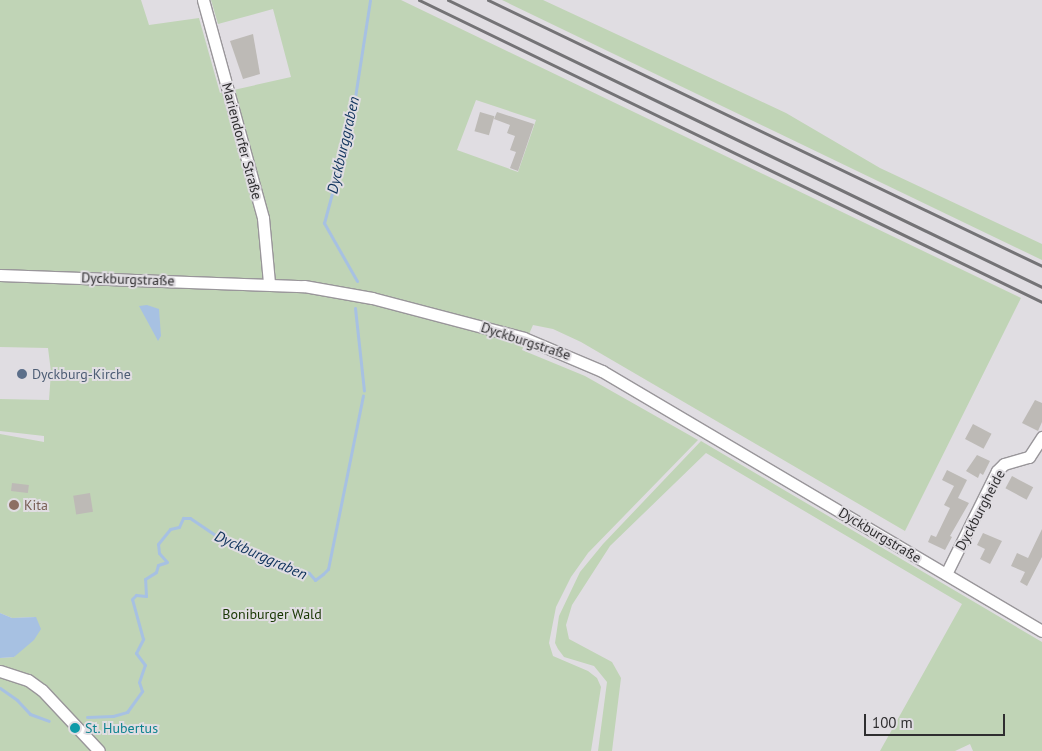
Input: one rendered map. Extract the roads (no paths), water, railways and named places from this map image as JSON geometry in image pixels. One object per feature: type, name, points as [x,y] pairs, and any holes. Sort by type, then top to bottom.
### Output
[{"type":"street","name":"Mariendorfer Straße","points":[[202,0],[263,218],[270,283]]},
{"type":"street","name":"Dyckburgstraße","points":[[0,275],[270,283],[372,298],[513,334],[567,353],[627,385],[1042,631]]},
{"type":"street","name":"Dyckburgheide","points":[[946,574],[998,471],[1004,464],[1029,457],[1042,437]]},
{"type":"street","points":[[0,671],[28,680],[42,690],[99,751]]},
{"type":"water","points":[[147,305],[159,309],[161,336],[158,341],[139,306]]},
{"type":"water","points":[[0,613],[12,618],[36,617],[41,629],[34,640],[14,657],[0,658]]},
{"type":"waterway","name":"Dyckburggraben","points":[[357,281],[324,223],[351,123],[370,0]]},
{"type":"waterway","name":"Dyckburggraben","points":[[355,308],[364,391]]},
{"type":"waterway","name":"Dyckburggraben","points":[[87,717],[113,716],[127,712],[142,691],[139,682],[145,665],[136,653],[143,639],[132,599],[136,595],[146,596],[145,579],[156,572],[158,565],[167,562],[159,553],[158,544],[170,529],[179,527],[183,518],[190,518],[221,539],[309,573],[315,580],[328,569],[363,396]]},
{"type":"waterway","name":"Dyckburggraben","points":[[0,688],[17,700],[30,714],[49,721]]},
{"type":"railway","points":[[419,0],[1042,302]]},
{"type":"railway","points":[[448,0],[1042,287]]},
{"type":"railway","points":[[488,0],[1042,266]]},
{"type":"place","name":"Dyckburg-Kirche","points":[[22,374]]},
{"type":"place","name":"Kita","points":[[14,505]]},
{"type":"place","name":"St. Hubertus","points":[[75,728]]},
{"type":"park label","name":"Boniburger Wald","points":[[272,614]]}]
